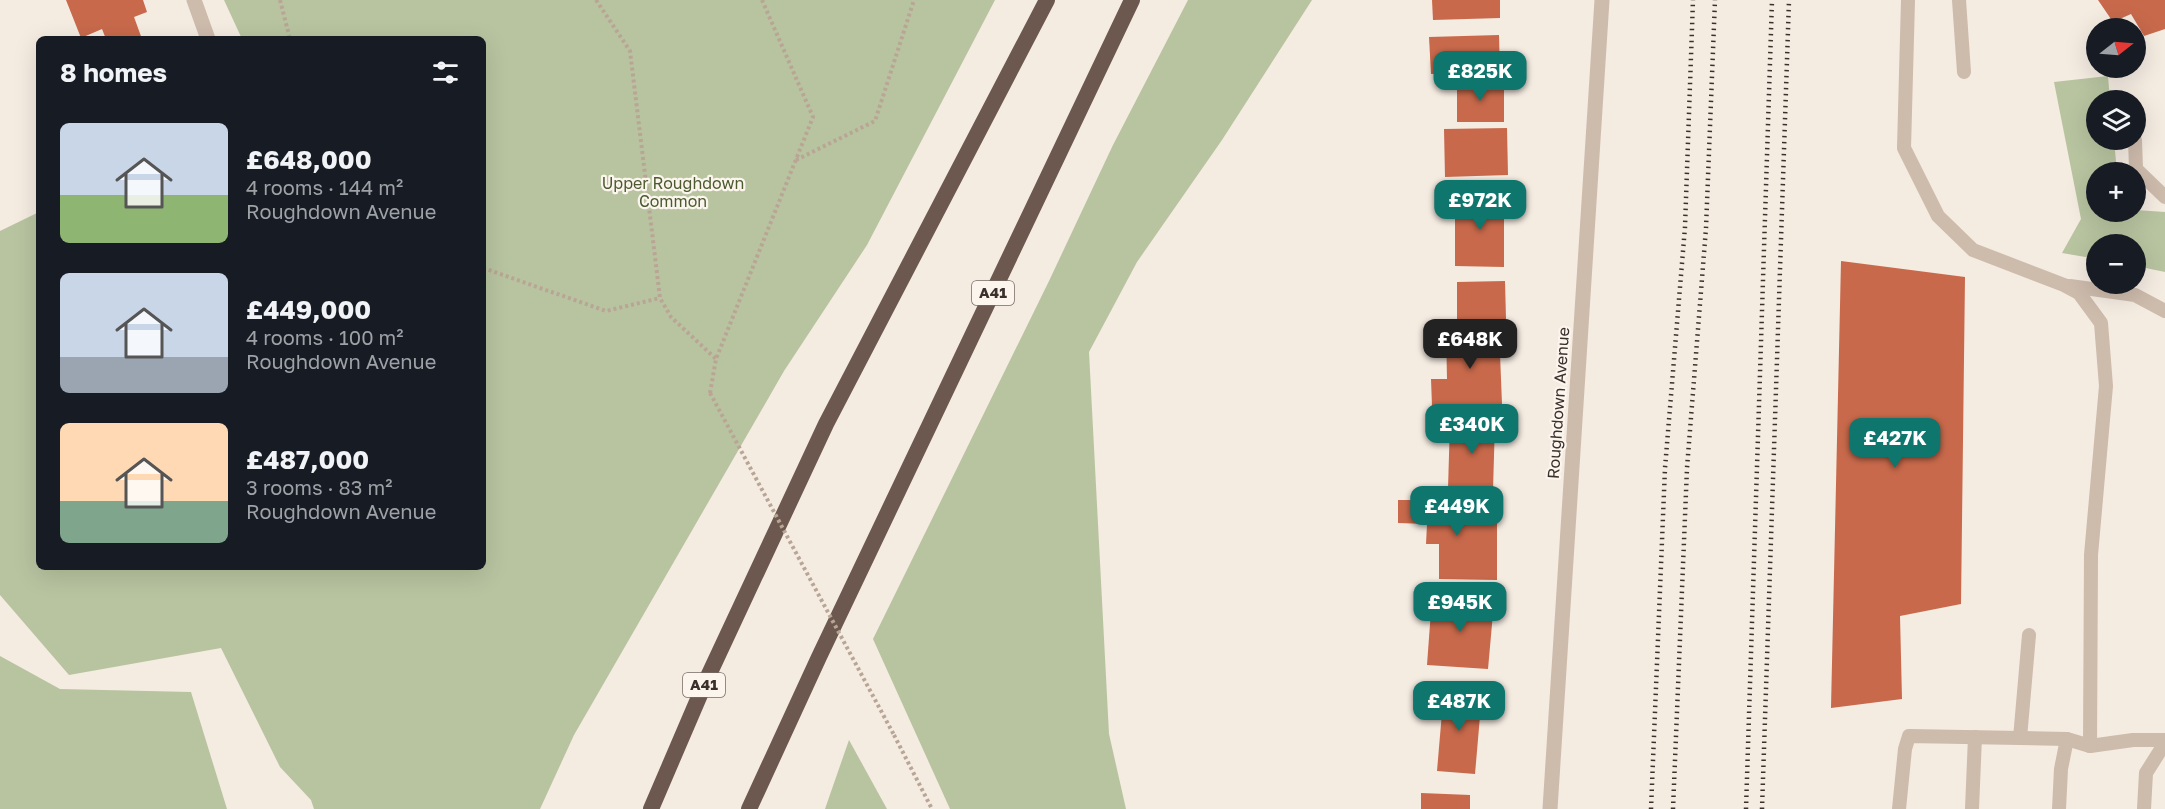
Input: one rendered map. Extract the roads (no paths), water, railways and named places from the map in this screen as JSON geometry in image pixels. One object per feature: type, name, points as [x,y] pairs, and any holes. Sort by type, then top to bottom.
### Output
[{"type":"highway","name":"A41","points":[[651,809],[705,683],[826,424],[1047,0]]},
{"type":"highway","name":"A41","points":[[749,809],[1132,0]]},
{"type":"street","points":[[194,0],[207,36]]},
{"type":"street","name":"Roughdown Avenue","points":[[1550,809],[1602,0]]},
{"type":"lane","points":[[1908,0],[1904,148],[1938,216],[1973,250],[2079,293],[2101,323],[2106,386],[2091,555],[2090,746]]},
{"type":"lane","points":[[1959,0],[1964,72]]},
{"type":"lane","points":[[2135,150],[2136,169],[2165,197]]},
{"type":"lane","points":[[2064,285],[2135,296],[2165,311]]},
{"type":"lane","points":[[2020,738],[2029,635]]},
{"type":"lane","points":[[1899,809],[1905,749],[1909,736],[2067,739],[2090,746],[2133,740],[2165,741],[2146,773],[2144,809]]},
{"type":"lane","points":[[1972,809],[1975,737]]},
{"type":"lane","points":[[2059,809],[2061,769],[2067,739]]},
{"type":"railway","points":[[1651,809],[1665,468],[1685,227],[1693,0]]},
{"type":"railway","points":[[1673,809],[1687,468],[1706,228],[1715,0]]},
{"type":"railway","points":[[1746,809],[1772,0]]},
{"type":"railway","points":[[1762,809],[1789,0]]},
{"type":"park label","name":"Upper Roughdown Common","points":[[673,192]]}]
